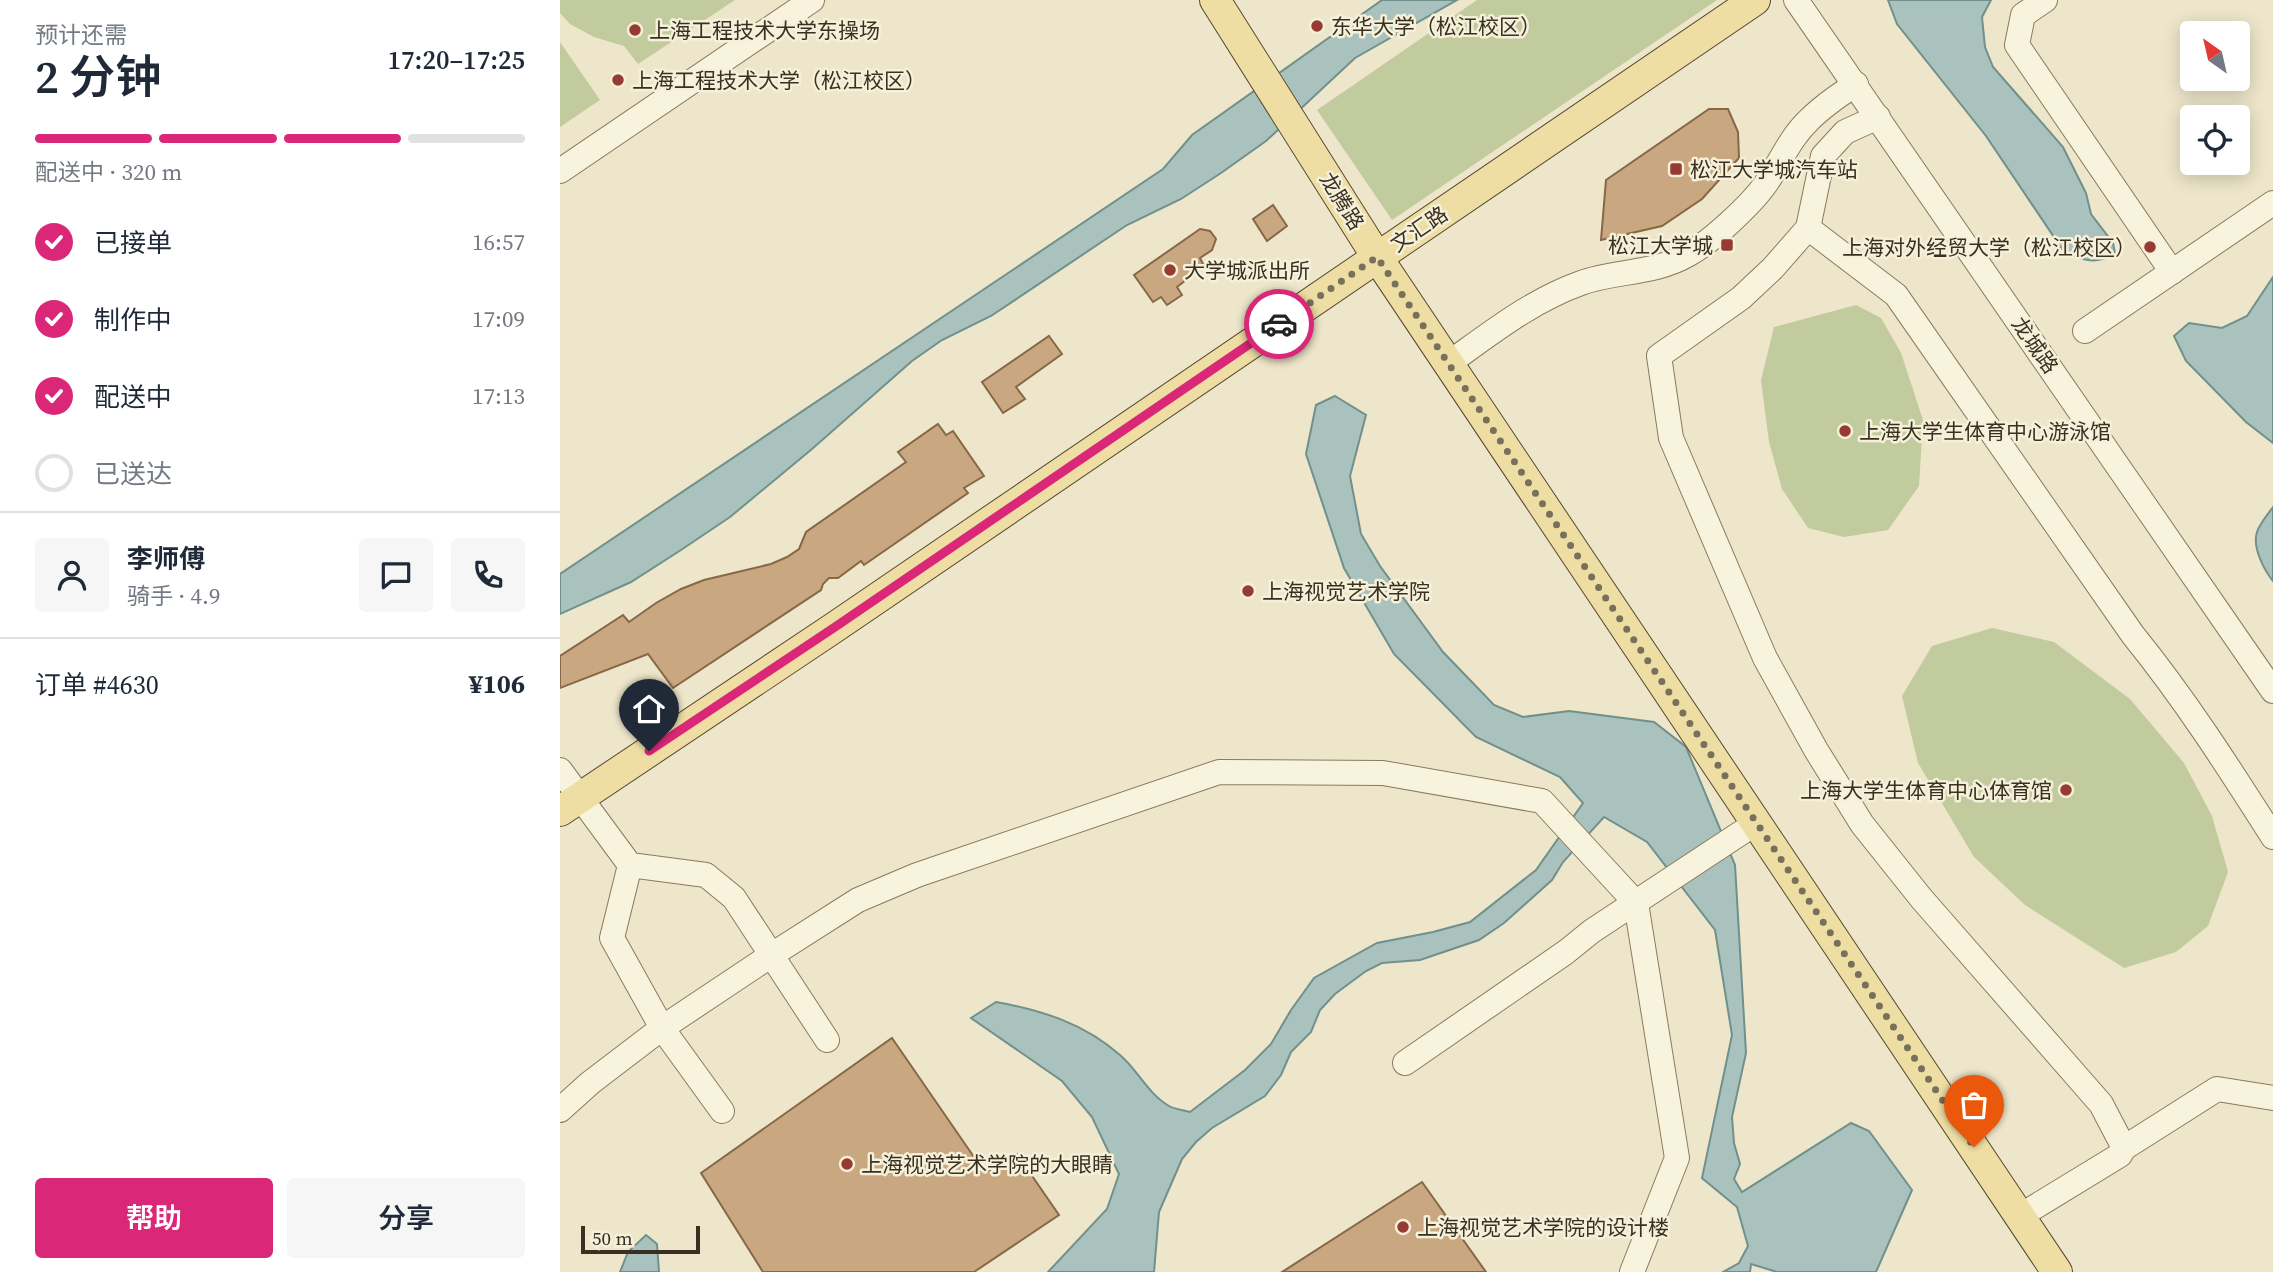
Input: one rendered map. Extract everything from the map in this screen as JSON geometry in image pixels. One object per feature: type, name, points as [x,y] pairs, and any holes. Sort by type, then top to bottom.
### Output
[{"type":"main road","name":"龙腾路","points":[[1214,0],[1377,257],[2057,1272]]},
{"type":"main road","name":"文汇路","points":[[569,804],[835,627],[1755,0]]},
{"type":"street","points":[[560,171],[812,0]]},
{"type":"street","name":"龙城路","points":[[1796,0],[2273,691]]},
{"type":"street","points":[[2045,0],[2023,15],[2017,45],[2172,272]]},
{"type":"street","points":[[1449,363],[1530,306],[1583,282],[1647,271],[1688,255],[1718,234],[1766,183],[1786,148],[1808,121],[1832,99],[1856,85]]},
{"type":"street","points":[[1878,117],[1844,132],[1823,156],[1808,229],[1773,268],[1741,298],[1659,356],[1671,438],[1765,658],[1816,750],[1862,824],[1921,898],[2101,1104],[2124,1148]]},
{"type":"street","points":[[2085,331],[2273,203]]},
{"type":"street","points":[[1808,229],[1896,295],[2133,635],[2167,678],[2273,837]]},
{"type":"street","points":[[560,770],[569,804],[630,865],[706,875],[734,898],[827,1041]]},
{"type":"street","points":[[560,1110],[590,1083],[662,1028],[770,956],[858,900],[917,875],[1219,772],[1383,773],[1542,802],[1636,903],[1677,1158],[1632,1272]]},
{"type":"street","points":[[1405,1063],[1566,952],[1592,931],[1756,823]]},
{"type":"street","points":[[630,865],[612,938],[662,1028],[722,1111]]},
{"type":"street","points":[[2020,1216],[2217,1090],[2273,1098]]},
{"type":"green space","name":"上海工程技术大学东操场","points":[[560,0],[735,0],[638,64],[624,46],[594,37],[570,24],[560,13]]},
{"type":"green space","points":[[1477,0],[1717,0],[1392,220],[1317,110]]},
{"type":"green space","points":[[560,42],[600,100],[560,127]]},
{"type":"green space","name":"上海大学生体育中心游泳馆","points":[[1856,305],[1881,318],[1901,353],[1923,420],[1919,486],[1888,530],[1844,537],[1808,528],[1782,489],[1769,442],[1761,380],[1774,327]]},
{"type":"green space","name":"上海大学生体育中心体育馆","points":[[1992,628],[2054,642],[2130,699],[2184,763],[2212,816],[2228,872],[2208,926],[2176,952],[2124,968],[2025,905],[1974,857],[1918,763],[1902,696],[1932,646]]},
{"type":"water","points":[[1382,0],[1457,0],[1355,58],[1266,141],[1221,173],[1181,199],[1127,225],[991,316],[942,340],[912,361],[730,517],[631,582],[560,614],[560,574],[1163,169],[1192,135]]},
{"type":"water","points":[[1888,0],[1991,0],[1982,17],[1985,47],[1993,67],[2063,147],[2086,193],[2091,214],[2113,243],[2115,254],[2101,260],[2088,260],[2062,249],[1986,136],[1897,24]]},
{"type":"water","points":[[2273,277],[2273,443],[2246,422],[2186,361],[2174,336],[2189,323],[2222,328],[2247,316]]},
{"type":"water","points":[[1335,396],[1366,415],[1350,476],[1361,534],[1380,566],[1443,652],[1494,705],[1523,717],[1569,711],[1654,722],[1686,747],[1735,865],[1746,1053],[1732,1117],[1734,1143],[1740,1164],[1734,1179],[1742,1192],[1851,1123],[1869,1131],[1912,1190],[1876,1272],[1777,1272],[1751,1264],[1750,1272],[1723,1272],[1739,1263],[1748,1246],[1737,1207],[1702,1178],[1732,1035],[1715,930],[1647,842],[1604,817],[1563,862],[1552,880],[1504,923],[1479,940],[1420,960],[1382,963],[1366,971],[1335,994],[1320,1010],[1311,1032],[1291,1052],[1281,1075],[1265,1096],[1212,1128],[1182,1159],[1159,1212],[1154,1272],[1048,1272],[1107,1209],[1119,1174],[1092,1117],[1062,1081],[971,1018],[996,1002],[1030,1009],[1062,1020],[1107,1044],[1162,1101],[1171,1107],[1190,1112],[1245,1070],[1271,1044],[1314,978],[1377,943],[1470,922],[1536,870],[1583,803],[1560,777],[1476,737],[1394,654],[1344,568],[1306,454],[1316,405]]},
{"type":"water","points":[[2273,507],[2273,581],[2260,558],[2256,538],[2260,525]]},
{"type":"water","points":[[646,1235],[657,1244],[659,1272],[620,1272],[628,1252]]},
{"type":"building","name":"松江大学城汽车站","points":[[1709,109],[1728,109],[1738,132],[1739,158],[1702,199],[1662,226],[1601,240],[1606,180]]},
{"type":"building","points":[[1273,205],[1287,226],[1267,241],[1253,219]]},
{"type":"building","name":"大学城派出所","points":[[1200,229],[1210,231],[1216,239],[1212,250],[1200,258],[1204,266],[1177,287],[1182,295],[1167,305],[1161,297],[1153,302],[1134,275]]},
{"type":"building","points":[[1049,336],[1062,354],[1016,387],[1025,399],[1003,413],[982,382]]},
{"type":"building","points":[[938,424],[946,435],[953,431],[984,476],[964,488],[968,493],[864,565],[861,561],[838,578],[829,578],[821,590],[673,688],[648,654],[560,688],[560,656],[623,615],[629,622],[681,589],[787,557],[799,549],[806,532],[906,462],[898,452]]},
{"type":"building","name":"上海视觉艺术学院的大眼睛","points":[[892,1038],[985,1173],[1017,1154],[1059,1215],[974,1272],[763,1272],[701,1173]]},
{"type":"building","name":"上海视觉艺术学院的设计楼","points":[[1422,1182],[1486,1272],[1282,1272]]},
{"type":"way so far","points":[[1279,324],[1377,257],[1974,1147]]},
{"type":"place","name":"东华大学（松江校区）","points":[[1317,26]]},
{"type":"place","name":"上海工程技术大学东操场","points":[[635,30]]},
{"type":"place","name":"上海工程技术大学（松江校区）","points":[[618,80]]},
{"type":"place","name":"松江大学城汽车站","points":[[1676,169]]},
{"type":"place","name":"松江大学城","points":[[1727,245]]},
{"type":"place","name":"上海对外经贸大学（松江校区）","points":[[2150,247]]},
{"type":"place","name":"大学城派出所","points":[[1170,270]]},
{"type":"place","name":"上海大学生体育中心游泳馆","points":[[1845,431]]},
{"type":"place","name":"上海视觉艺术学院","points":[[1248,591]]},
{"type":"place","name":"上海大学生体育中心体育馆","points":[[2066,790]]},
{"type":"place","name":"上海视觉艺术学院的大眼睛","points":[[847,1164]]},
{"type":"place","name":"上海视觉艺术学院的设计楼","points":[[1403,1227]]},
{"type":"route","points":[[649,751],[1279,324]]}]
